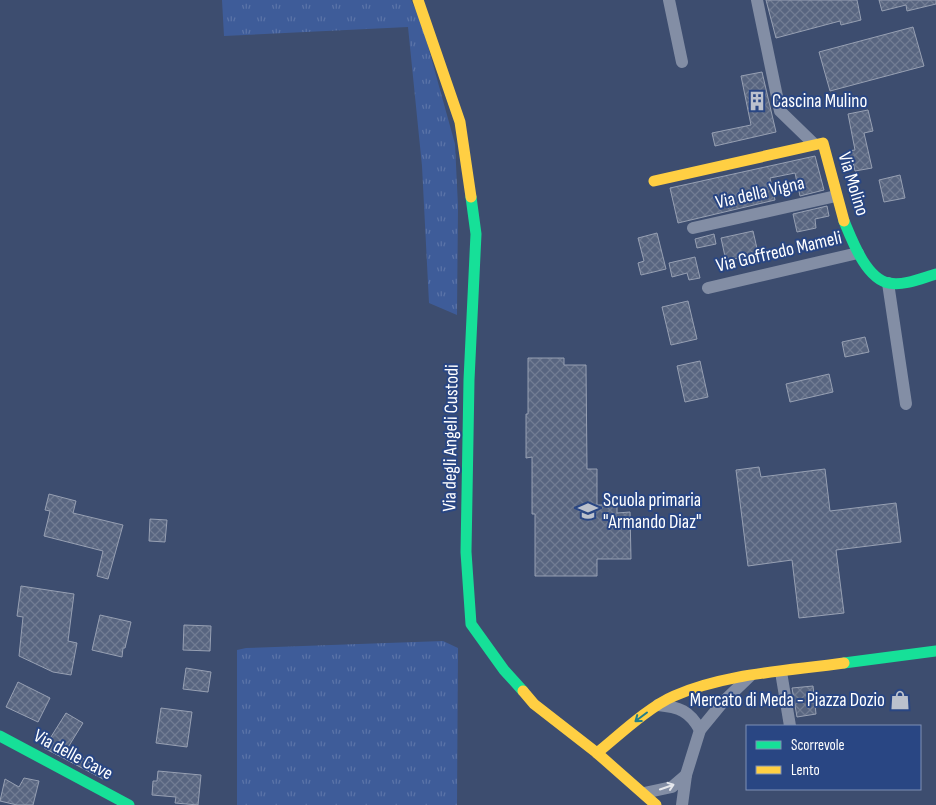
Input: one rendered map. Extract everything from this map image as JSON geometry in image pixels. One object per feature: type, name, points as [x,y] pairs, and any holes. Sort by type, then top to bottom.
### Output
[{"type":"street","name":"Via degli Angeli Custodi","points":[[418,0],[460,122],[476,234],[469,380],[466,552],[471,624],[504,670],[534,704],[597,753],[656,805]]},
{"type":"street","points":[[669,0],[682,62]]},
{"type":"street","points":[[757,0],[780,111],[814,144]]},
{"type":"street","name":"Via Molino","points":[[654,180],[823,143],[836,196],[858,253],[872,274],[888,283]]},
{"type":"street","name":"Via della Vigna","points":[[693,228],[836,196]]},
{"type":"street","name":"Via Goffredo Mameli","points":[[708,288],[858,253]]},
{"type":"street","points":[[906,404],[888,283],[936,274]]},
{"type":"street","points":[[597,753],[658,705],[673,696],[709,683],[936,651]]},
{"type":"street","points":[[781,672],[790,725]]},
{"type":"street","points":[[682,805],[686,775],[700,730],[723,702],[750,676]]},
{"type":"street","points":[[658,705],[682,710],[694,718],[700,730]]},
{"type":"street","name":"Via delle Cave","points":[[0,736],[129,805]]},
{"type":"street","points":[[644,793],[672,787],[686,775]]},
{"type":"green space","points":[[222,0],[411,0],[421,21],[455,144],[458,206],[457,315],[429,303],[422,166],[408,27],[224,36]]},
{"type":"green space","points":[[443,641],[458,648],[457,805],[237,805],[237,650],[246,648]]},
{"type":"building","points":[[766,0],[857,0],[861,20],[841,25],[840,21],[776,38]]},
{"type":"building","points":[[879,0],[936,0],[936,4],[907,11],[906,5],[882,11]]},
{"type":"building","points":[[913,27],[924,66],[830,91],[819,52]]},
{"type":"building","name":"Cascina Mulino","points":[[762,72],[776,132],[715,146],[712,133],[751,125],[741,76]]},
{"type":"building","points":[[868,110],[873,131],[864,133],[872,168],[855,171],[853,162],[850,163],[848,151],[855,150],[848,114]]},
{"type":"building","points":[[815,156],[824,190],[800,196],[795,173],[770,178],[775,200],[678,223],[670,188]]},
{"type":"building","points":[[900,175],[905,198],[884,202],[879,180]]},
{"type":"building","points":[[827,206],[829,216],[815,219],[816,228],[797,232],[793,214]]},
{"type":"building","points":[[753,231],[758,253],[726,261],[721,238]]},
{"type":"building","points":[[657,233],[666,269],[641,275],[638,263],[644,261],[638,238]]},
{"type":"building","points":[[714,234],[716,244],[697,248],[695,239]]},
{"type":"building","points":[[695,257],[700,278],[689,280],[687,273],[672,277],[669,263]]},
{"type":"building","points":[[688,301],[697,339],[671,345],[662,307]]},
{"type":"building","points":[[865,337],[869,352],[845,357],[842,342]]},
{"type":"building","points":[[528,358],[564,358],[564,365],[586,365],[587,469],[597,469],[597,505],[617,505],[617,513],[630,512],[631,559],[597,559],[597,576],[535,576],[535,514],[532,514],[532,457],[526,458]]},
{"type":"building","points":[[700,361],[708,397],[685,402],[677,366]]},
{"type":"building","points":[[829,374],[833,392],[790,402],[786,384]]},
{"type":"building","points":[[759,467],[761,477],[825,469],[830,511],[896,503],[901,542],[836,550],[844,613],[799,618],[792,560],[748,566],[736,470]]},
{"type":"building","points":[[49,494],[76,501],[73,513],[123,525],[108,579],[97,576],[103,551],[44,536],[50,511],[45,510]]},
{"type":"building","points":[[150,519],[167,520],[165,542],[149,541]]},
{"type":"building","points":[[21,586],[74,594],[68,641],[77,643],[71,675],[53,672],[19,656],[23,617],[17,616]]},
{"type":"building","points":[[100,615],[131,622],[122,657],[92,650]]},
{"type":"building","points":[[184,625],[211,626],[210,651],[183,650]]},
{"type":"building","points":[[186,668],[211,672],[208,692],[183,689]]},
{"type":"building","points":[[18,682],[50,698],[38,722],[6,707]]},
{"type":"building","points":[[813,686],[816,714],[797,717],[792,688]]},
{"type":"building","points":[[161,708],[192,712],[187,747],[156,743]]},
{"type":"building","points":[[66,713],[83,723],[67,749],[107,773],[103,779],[44,748]]},
{"type":"building","points":[[158,771],[201,775],[198,805],[175,803],[176,797],[152,795],[153,781],[157,781]]},
{"type":"building","points":[[24,778],[39,781],[33,805],[17,805],[0,801],[5,779],[19,787]]},
{"type":"traffic: fast","points":[[471,197],[476,234],[469,380],[466,552],[471,624],[504,670],[523,691]]},
{"type":"traffic: fast","points":[[844,221],[861,258],[873,274],[881,280],[895,284],[936,274]]},
{"type":"traffic: fast","points":[[844,663],[936,651]]},
{"type":"traffic: fast","points":[[0,736],[129,805]]},
{"type":"traffic: slow","points":[[418,0],[460,122],[471,197]]},
{"type":"traffic: slow","points":[[654,181],[823,143],[844,221]]},
{"type":"traffic: slow","points":[[597,753],[655,707],[674,696],[694,688],[758,674],[844,663]]},
{"type":"traffic: slow","points":[[523,691],[534,704],[597,753],[656,805]]},
{"type":"place","name":"Cascina Mulino","points":[[757,101]]},
{"type":"place","name":"Scuola primaria \"Armando Diaz\"","points":[[588,511]]},
{"type":"place","name":"Mercato di Meda - Piazza Dozio","points":[[900,700]]}]
